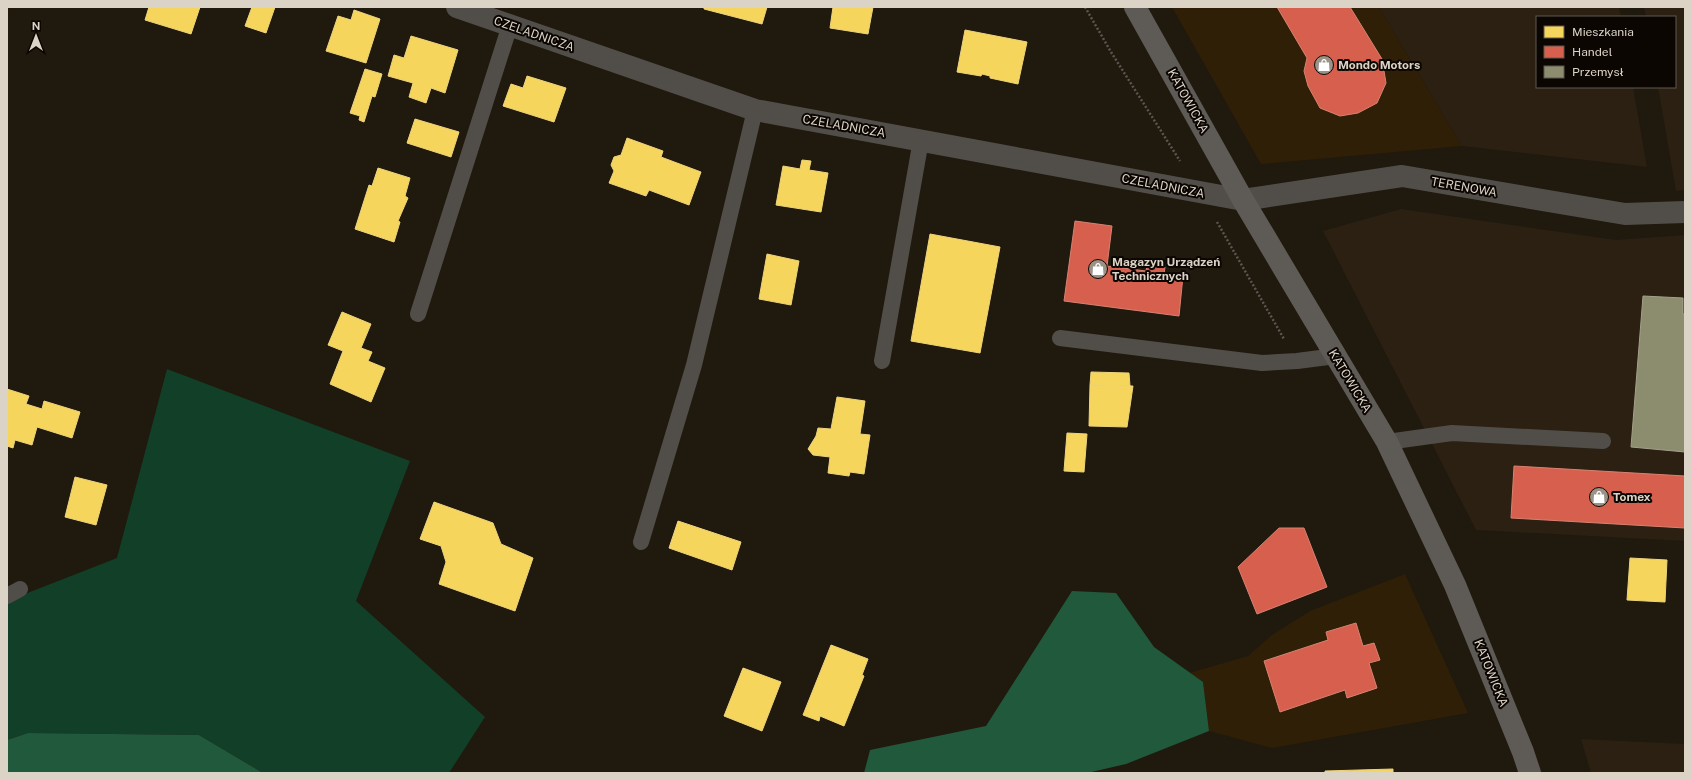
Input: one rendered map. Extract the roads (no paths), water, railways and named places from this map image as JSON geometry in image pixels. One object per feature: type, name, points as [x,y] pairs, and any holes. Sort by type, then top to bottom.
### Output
[{"type":"street","name":"CZELADNICZA","points":[[457,7],[755,110],[1243,200]]},
{"type":"street","name":"KATOWICKA","points":[[1135,7],[1243,200],[1387,442],[1455,585],[1523,752],[1530,773]]},
{"type":"street","name":"TERENOWA","points":[[1243,200],[1402,176],[1625,214],[1685,212]]},
{"type":"lane","points":[[418,314],[510,25]]},
{"type":"lane","points":[[641,542],[694,364],[755,110]]},
{"type":"lane","points":[[882,361],[921,140]]},
{"type":"lane","points":[[1060,338],[1262,363],[1296,361],[1336,356]]},
{"type":"lane","points":[[1387,442],[1452,433],[1603,441]]},
{"type":"place","name":"Mondo Motors","points":[[1324,65]]},
{"type":"place","name":"Magazyn Urządzeń Technicznych","points":[[1098,269]]},
{"type":"place","name":"Tomex","points":[[1599,497]]}]
